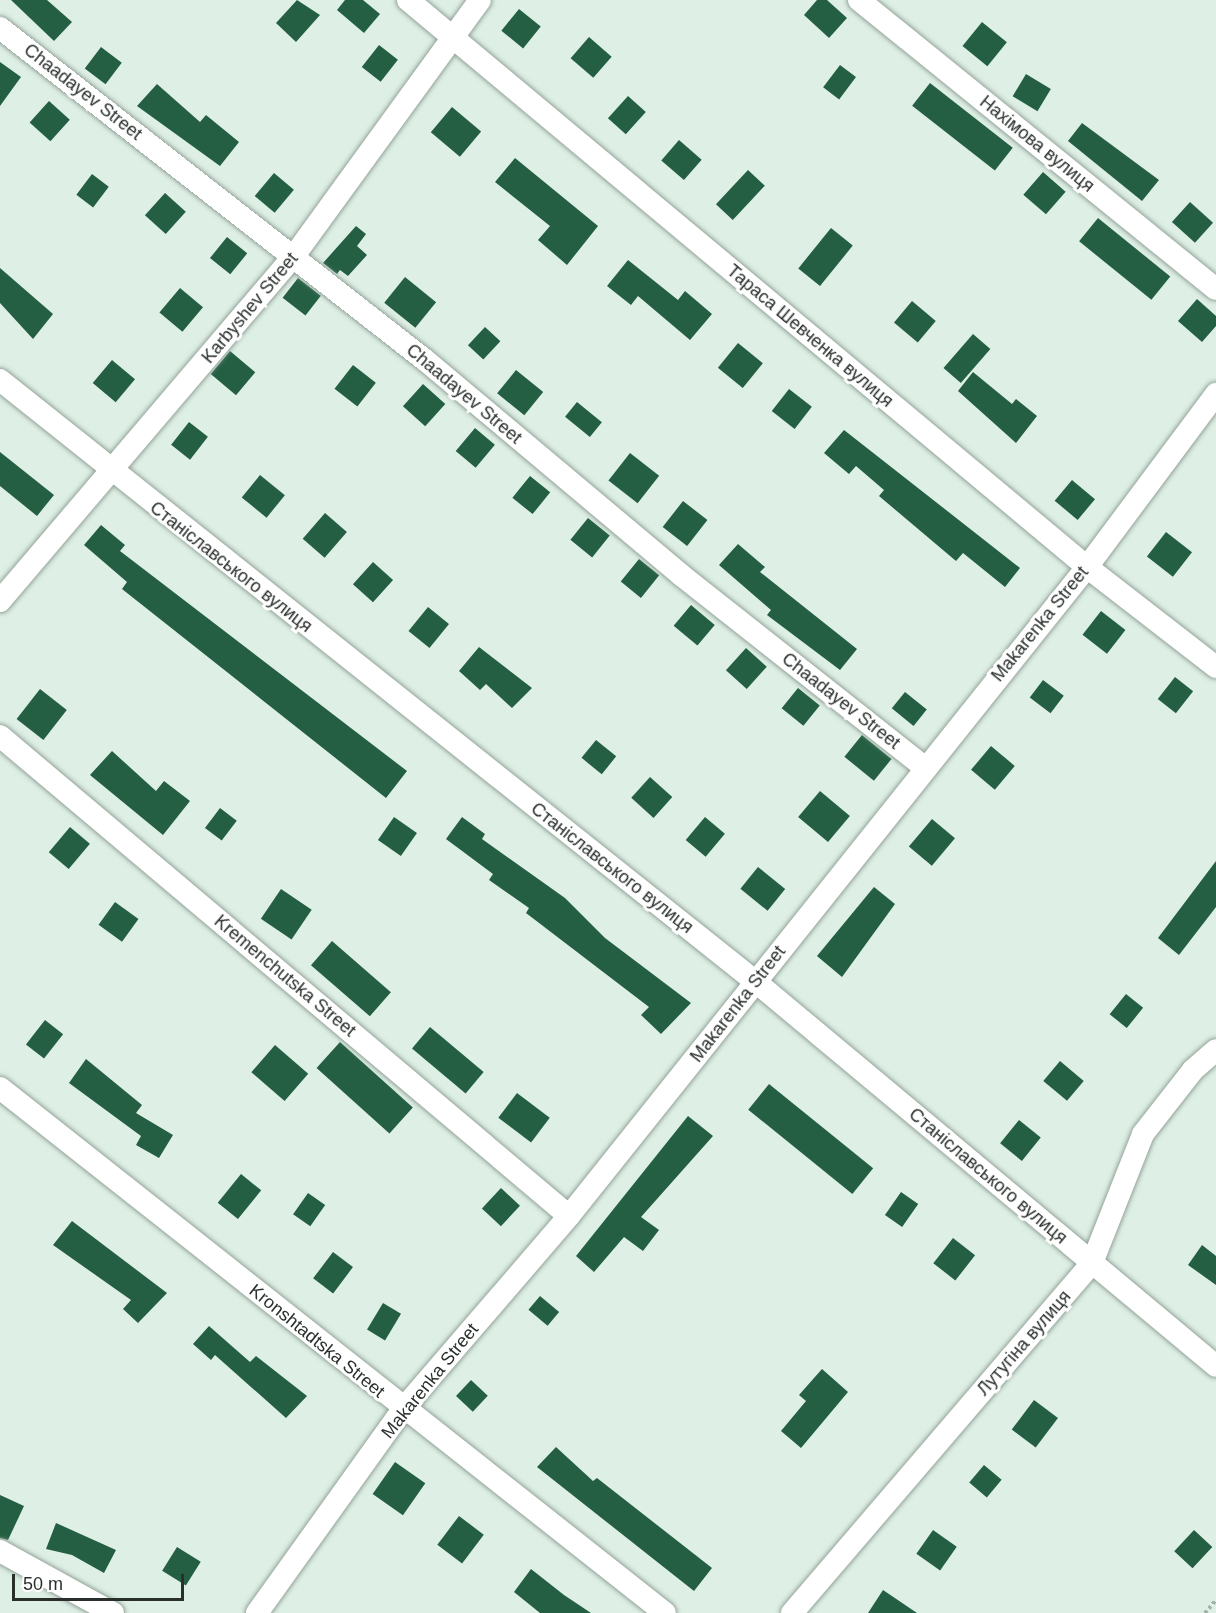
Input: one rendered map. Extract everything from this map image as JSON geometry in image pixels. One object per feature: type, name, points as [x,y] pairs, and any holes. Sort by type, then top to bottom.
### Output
[{"type":"street","name":"Тараса Шевченка вулиця","points":[[408,0],[1087,567],[1216,667]]},
{"type":"street","name":"Karbyshev Street","points":[[0,601],[294,256],[451,36],[480,0]]},
{"type":"street","name":"Нахімова вулиця","points":[[859,0],[1216,289]]},
{"type":"street","name":"Chaadayev Street","points":[[0,28],[294,256],[672,568],[924,766]]},
{"type":"street","name":"Станіславського вулиця","points":[[0,380],[111,471],[756,982],[1216,1366]]},
{"type":"street","name":"Makarenka Street","points":[[257,1613],[403,1409],[569,1216],[756,982],[924,766],[1087,567],[1216,394]]},
{"type":"street","name":"Kremenchutska Street","points":[[0,736],[569,1216]]},
{"type":"street","name":"Лутугіна вулиця","points":[[792,1613],[1092,1263],[1143,1134],[1193,1070],[1216,1050]]},
{"type":"street","name":"Kronshtadtska Street","points":[[0,1088],[403,1409],[665,1613]]},
{"type":"street","points":[[0,1551],[113,1613]]},
{"type":"path","points":[[1205,1613],[1216,1600]]},
{"type":"building","points":[[11,0],[47,0],[72,22],[54,41]]},
{"type":"building","points":[[297,0],[320,15],[296,42],[276,23]]},
{"type":"building","points":[[345,0],[363,0],[380,14],[364,33],[337,10]]},
{"type":"building","points":[[817,0],[827,0],[847,18],[829,38],[804,15]]},
{"type":"building","points":[[519,9],[541,27],[523,48],[501,31]]},
{"type":"building","points":[[982,22],[1007,42],[987,66],[962,46]]},
{"type":"building","points":[[589,37],[612,57],[593,78],[571,58]]},
{"type":"building","points":[[379,45],[398,60],[381,82],[362,67]]},
{"type":"building","points":[[101,47],[122,63],[106,84],[85,69]]},
{"type":"building","points":[[0,62],[21,77],[0,106]]},
{"type":"building","points":[[840,65],[856,77],[839,99],[823,87]]},
{"type":"building","points":[[1026,74],[1051,89],[1037,111],[1013,96]]},
{"type":"building","points":[[930,83],[1013,148],[995,170],[912,106]]},
{"type":"building","points":[[157,84],[200,122],[206,115],[239,142],[220,166],[137,106]]},
{"type":"building","points":[[628,96],[646,112],[626,134],[608,118]]},
{"type":"building","points":[[49,101],[70,120],[50,141],[30,123]]},
{"type":"building","points":[[452,107],[481,131],[460,157],[431,132]]},
{"type":"building","points":[[1082,123],[1159,180],[1142,201],[1068,141]]},
{"type":"building","points":[[679,140],[702,160],[684,180],[661,160]]},
{"type":"building","points":[[515,158],[598,226],[567,265],[538,240],[550,226],[495,182]]},
{"type":"building","points":[[748,170],[765,186],[733,220],[716,204]]},
{"type":"building","points":[[1043,172],[1066,192],[1046,214],[1023,195]]},
{"type":"building","points":[[274,173],[294,190],[275,213],[255,196]]},
{"type":"building","points":[[92,174],[109,187],[93,207],[76,195]]},
{"type":"building","points":[[165,193],[186,212],[166,234],[145,215]]},
{"type":"building","points":[[1190,202],[1213,223],[1195,243],[1172,222]]},
{"type":"building","points":[[1098,218],[1170,277],[1151,300],[1079,241]]},
{"type":"building","points":[[356,226],[366,234],[357,246],[367,255],[348,276],[340,270],[337,274],[323,263]]},
{"type":"building","points":[[831,228],[853,246],[820,286],[798,268]]},
{"type":"building","points":[[227,237],[247,253],[230,274],[210,258]]},
{"type":"building","points":[[628,260],[678,300],[685,291],[712,314],[690,340],[638,296],[631,305],[607,286]]},
{"type":"building","points":[[0,268],[53,314],[33,339],[0,303]]},
{"type":"building","points":[[405,277],[436,302],[415,328],[384,303]]},
{"type":"building","points":[[298,278],[321,296],[305,316],[283,298]]},
{"type":"building","points":[[180,288],[203,307],[182,332],[159,313]]},
{"type":"building","points":[[1197,299],[1216,316],[1216,326],[1202,342],[1178,321]]},
{"type":"building","points":[[912,301],[936,321],[918,342],[894,322]]},
{"type":"building","points":[[485,327],[500,341],[483,360],[468,345]]},
{"type":"building","points":[[973,334],[990,349],[961,383],[943,368]]},
{"type":"building","points":[[738,343],[763,363],[743,388],[718,368]]},
{"type":"building","points":[[230,351],[255,372],[236,395],[211,374]]},
{"type":"building","points":[[112,360],[135,379],[116,402],[93,383]]},
{"type":"building","points":[[353,365],[376,383],[357,406],[335,389]]},
{"type":"building","points":[[516,370],[543,392],[524,415],[497,393]]},
{"type":"building","points":[[973,372],[1012,404],[1016,399],[1037,416],[1016,443],[958,391]]},
{"type":"building","points":[[423,384],[445,404],[425,426],[403,406]]},
{"type":"building","points":[[789,389],[812,407],[795,429],[772,411]]},
{"type":"building","points":[[577,402],[602,422],[590,437],[565,417]]},
{"type":"building","points":[[189,422],[208,437],[190,460],[171,445]]},
{"type":"building","points":[[475,428],[495,445],[476,468],[456,451]]},
{"type":"building","points":[[844,430],[1020,568],[1005,587],[963,553],[956,561],[879,496],[884,490],[856,466],[849,474],[824,453]]},
{"type":"building","points":[[0,452],[54,495],[37,516],[0,486]]},
{"type":"building","points":[[630,453],[659,476],[638,503],[608,481]]},
{"type":"building","points":[[260,475],[285,495],[267,518],[242,498]]},
{"type":"building","points":[[530,476],[550,492],[533,514],[512,498]]},
{"type":"building","points":[[1072,480],[1095,499],[1078,520],[1055,501]]},
{"type":"building","points":[[683,501],[707,520],[687,546],[663,527]]},
{"type":"building","points":[[325,513],[347,532],[325,558],[303,539]]},
{"type":"building","points":[[588,518],[610,536],[592,557],[570,540]]},
{"type":"building","points":[[101,525],[125,545],[120,551],[407,771],[386,798],[122,589],[127,582],[84,545]]},
{"type":"building","points":[[1166,532],[1192,552],[1173,577],[1147,556]]},
{"type":"building","points":[[738,544],[765,567],[760,572],[857,649],[840,670],[767,615],[771,610],[719,565]]},
{"type":"building","points":[[639,559],[659,575],[641,598],[621,582]]},
{"type":"building","points":[[373,562],[393,580],[373,602],[353,584]]},
{"type":"building","points":[[691,605],[715,625],[697,646],[674,626]]},
{"type":"building","points":[[428,607],[449,624],[429,648],[408,631]]},
{"type":"building","points":[[1101,611],[1125,630],[1107,654],[1083,635]]},
{"type":"building","points":[[479,647],[532,688],[512,708],[486,684],[480,690],[459,671]]},
{"type":"building","points":[[746,648],[767,667],[747,689],[726,670]]},
{"type":"building","points":[[1175,677],[1193,691],[1176,713],[1158,699]]},
{"type":"building","points":[[1043,680],[1064,696],[1051,713],[1030,698]]},
{"type":"building","points":[[798,688],[820,706],[803,726],[782,708]]},
{"type":"building","points":[[40,689],[67,710],[43,740],[17,719]]},
{"type":"building","points":[[905,692],[927,710],[914,726],[892,708]]},
{"type":"building","points":[[862,735],[892,759],[874,781],[844,757]]},
{"type":"building","points":[[596,740],[616,756],[602,774],[582,758]]},
{"type":"building","points":[[991,746],[1015,766],[995,790],[971,770]]},
{"type":"building","points":[[112,751],[156,791],[164,781],[190,801],[163,835],[90,775]]},
{"type":"building","points":[[650,777],[672,797],[654,818],[631,798]]},
{"type":"building","points":[[820,791],[850,816],[828,842],[798,817]]},
{"type":"building","points":[[220,808],[237,821],[222,841],[205,828]]},
{"type":"building","points":[[394,817],[417,833],[401,856],[378,840]]},
{"type":"building","points":[[462,817],[485,834],[482,839],[565,898],[605,938],[691,1003],[661,1034],[641,1015],[649,1007],[526,913],[529,908],[489,880],[493,874],[446,839]]},
{"type":"building","points":[[705,817],[725,834],[706,857],[686,840]]},
{"type":"building","points":[[932,819],[955,838],[932,866],[909,847]]},
{"type":"building","points":[[70,827],[90,844],[69,869],[49,852]]},
{"type":"building","points":[[1216,861],[1216,907],[1179,955],[1158,938]]},
{"type":"building","points":[[758,867],[785,889],[768,911],[740,889]]},
{"type":"building","points":[[874,887],[895,904],[842,977],[817,956]]},
{"type":"building","points":[[281,889],[312,910],[292,940],[261,919]]},
{"type":"building","points":[[115,902],[138,919],[122,942],[99,925]]},
{"type":"building","points":[[332,941],[391,992],[370,1016],[311,965]]},
{"type":"building","points":[[1126,994],[1143,1008],[1127,1028],[1110,1014]]},
{"type":"building","points":[[45,1020],[63,1034],[44,1059],[26,1044]]},
{"type":"building","points":[[430,1027],[484,1072],[466,1093],[412,1048]]},
{"type":"building","points":[[340,1042],[413,1108],[389,1134],[317,1068]]},
{"type":"building","points":[[275,1045],[308,1074],[285,1101],[251,1072]]},
{"type":"building","points":[[86,1059],[142,1105],[136,1113],[173,1135],[159,1158],[136,1145],[141,1136],[69,1083]]},
{"type":"building","points":[[1060,1061],[1084,1081],[1067,1101],[1043,1081]]},
{"type":"building","points":[[769,1084],[873,1168],[852,1194],[748,1110]]},
{"type":"building","points":[[517,1093],[550,1118],[531,1142],[498,1118]]},
{"type":"building","points":[[688,1116],[713,1136],[641,1217],[659,1230],[643,1251],[624,1237],[594,1272],[576,1256]]},
{"type":"building","points":[[1019,1120],[1041,1138],[1022,1161],[1000,1143]]},
{"type":"building","points":[[241,1174],[261,1190],[238,1219],[218,1203]]},
{"type":"building","points":[[501,1188],[520,1206],[501,1226],[482,1208]]},
{"type":"building","points":[[901,1192],[918,1204],[902,1227],[885,1215]]},
{"type":"building","points":[[308,1193],[325,1205],[310,1226],[293,1214]]},
{"type":"building","points":[[72,1221],[167,1293],[138,1323],[123,1309],[131,1300],[53,1245]]},
{"type":"building","points":[[953,1238],[975,1255],[955,1280],[933,1263]]},
{"type":"building","points":[[1202,1245],[1216,1256],[1216,1285],[1188,1265]]},
{"type":"building","points":[[333,1252],[353,1267],[333,1293],[313,1278]]},
{"type":"building","points":[[540,1296],[559,1312],[548,1326],[528,1310]]},
{"type":"building","points":[[383,1303],[401,1314],[385,1340],[367,1330]]},
{"type":"building","points":[[209,1326],[250,1362],[256,1356],[307,1396],[286,1418],[215,1355],[211,1360],[193,1344]]},
{"type":"building","points":[[822,1369],[848,1392],[801,1448],[781,1431],[806,1401],[799,1395]]},
{"type":"building","points":[[471,1380],[488,1396],[473,1412],[456,1396]]},
{"type":"building","points":[[1034,1400],[1058,1418],[1036,1448],[1012,1430]]},
{"type":"building","points":[[556,1447],[593,1481],[597,1478],[712,1568],[694,1591],[537,1467]]},
{"type":"building","points":[[395,1462],[425,1483],[403,1515],[373,1494]]},
{"type":"building","points":[[984,1465],[1002,1480],[987,1497],[969,1483]]},
{"type":"building","points":[[0,1495],[24,1506],[8,1540],[0,1538]]},
{"type":"building","points":[[459,1516],[484,1535],[462,1563],[437,1545]]},
{"type":"building","points":[[56,1523],[116,1550],[104,1573],[72,1555],[46,1549]]},
{"type":"building","points":[[933,1530],[957,1547],[940,1570],[916,1554]]},
{"type":"building","points":[[1194,1530],[1212,1547],[1193,1568],[1174,1551]]},
{"type":"building","points":[[177,1547],[201,1562],[186,1586],[162,1571]]},
{"type":"building","points":[[531,1569],[591,1613],[540,1613],[514,1592]]},
{"type":"building","points":[[883,1590],[917,1613],[868,1613]]}]
